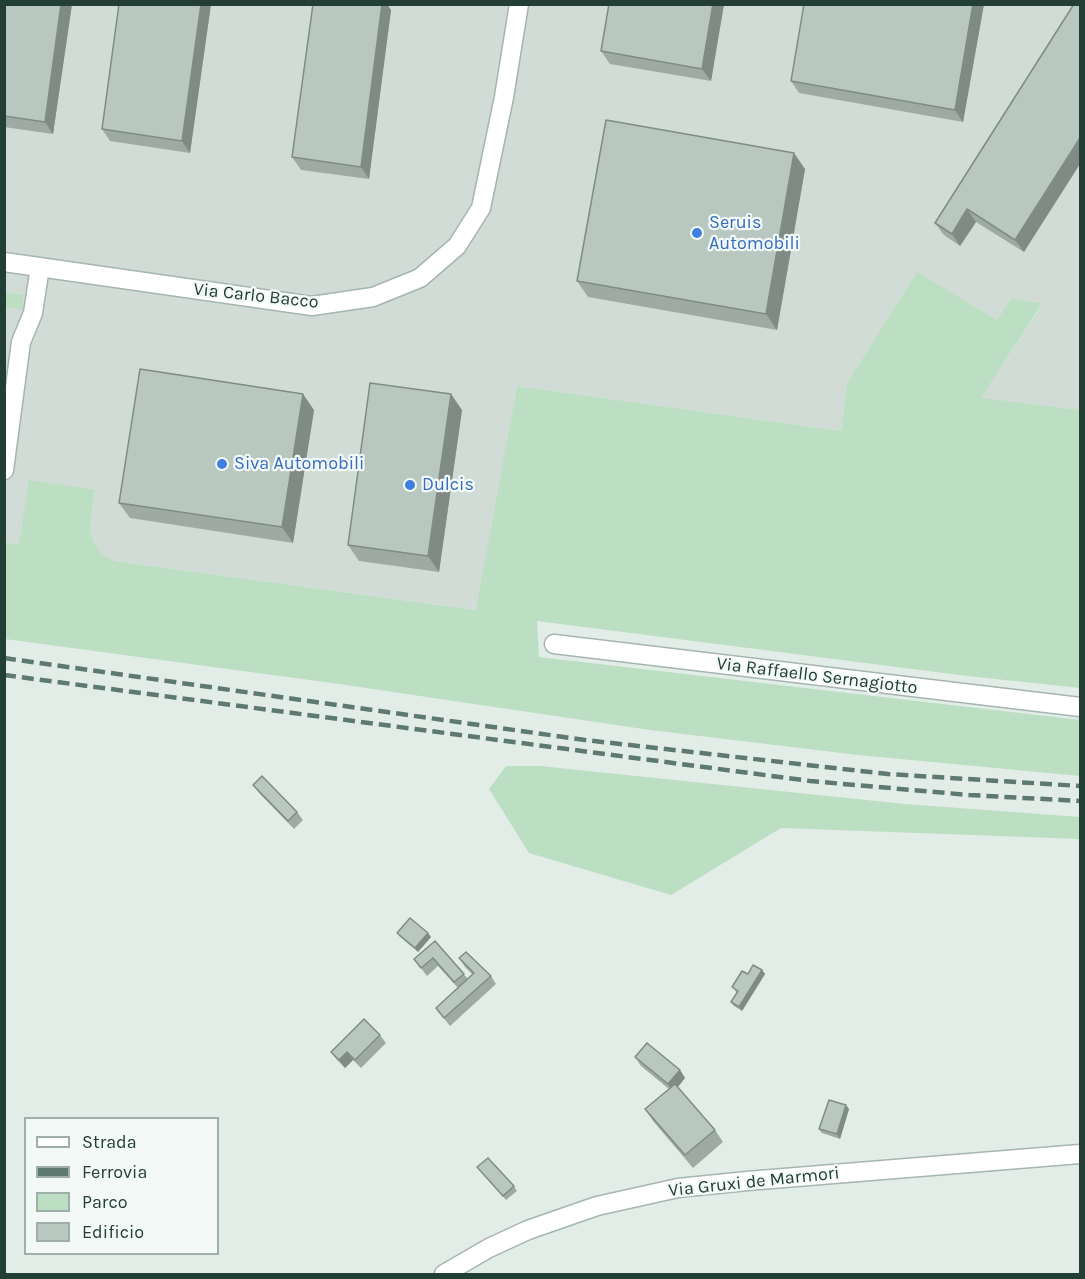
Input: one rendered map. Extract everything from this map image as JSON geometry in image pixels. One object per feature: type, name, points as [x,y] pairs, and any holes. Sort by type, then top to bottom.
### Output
[{"type":"street","name":"Via Carlo Bacco","points":[[4,262],[312,306],[373,297],[420,278],[457,246],[481,208],[504,97],[519,4]]},
{"type":"street","points":[[4,470],[13,341],[33,313],[40,267]]},
{"type":"street","name":"Via Raffaello Sernagiotto","points":[[554,644],[1080,707]]},
{"type":"street","name":"Via Gruxi de Marmori","points":[[444,1275],[489,1248],[528,1230],[597,1206],[678,1188],[747,1180],[1080,1154]]},
{"type":"shaded area","points":[[5,5],[1080,5],[1080,410],[980,399],[1042,305],[997,320],[917,273],[847,383],[841,431],[517,386],[477,610],[114,561],[101,553],[93,541],[90,529],[95,491],[21,533],[18,544],[5,542]]},
{"type":"green space","points":[[917,272],[997,320],[1012,298],[1042,304],[981,398],[1080,410],[1080,688],[967,676],[537,621],[539,657],[1080,720],[1080,776],[858,755],[650,730],[332,683],[5,639],[5,542],[18,544],[29,480],[95,490],[90,529],[93,541],[101,553],[114,561],[476,610],[517,386],[841,431],[847,383]]},
{"type":"green space","points":[[5,292],[23,295],[23,310],[5,307]]},
{"type":"green space","points":[[506,766],[540,766],[905,804],[1080,817],[1080,839],[781,828],[671,895],[529,853],[489,789]]},
{"type":"building","points":[[4,4],[61,4],[45,122],[4,116]]},
{"type":"building","points":[[119,4],[201,4],[182,141],[102,129]]},
{"type":"building","points":[[313,4],[382,4],[361,167],[292,157]]},
{"type":"building","points":[[609,4],[713,4],[702,69],[601,51]]},
{"type":"building","points":[[804,4],[973,4],[955,110],[791,81]]},
{"type":"building","points":[[1074,4],[1080,4],[1080,138],[1015,240],[967,209],[952,234],[935,223]]},
{"type":"building","name":"Seruis Automobili","points":[[606,120],[794,153],[766,314],[577,281]]},
{"type":"building","name":"Siva Automobili","points":[[140,369],[303,394],[282,527],[119,503]]},
{"type":"building","name":"Dulcis","points":[[370,383],[451,394],[428,556],[348,545]]},
{"type":"building","points":[[262,776],[297,812],[288,821],[253,785]]},
{"type":"building","points":[[410,918],[428,933],[415,948],[397,933]]},
{"type":"building","points":[[435,941],[464,974],[454,982],[433,958],[421,968],[414,959]]},
{"type":"building","points":[[466,952],[491,976],[444,1018],[436,1008],[474,973],[459,958]]},
{"type":"building","points":[[753,965],[762,970],[739,1007],[731,1002],[738,991],[732,987],[742,971],[748,974]]},
{"type":"building","points":[[364,1019],[380,1035],[355,1060],[347,1052],[339,1060],[331,1052]]},
{"type":"building","points":[[647,1043],[680,1070],[668,1084],[635,1057]]},
{"type":"building","points":[[675,1084],[715,1130],[685,1155],[645,1109]]},
{"type":"building","points":[[829,1100],[846,1105],[837,1134],[819,1129]]},
{"type":"building","points":[[488,1158],[514,1186],[503,1196],[477,1167]]},
{"type":"railway","points":[[4,658],[585,740],[888,774],[1080,786]]},
{"type":"railway","points":[[4,675],[810,781],[969,795],[1080,801]]},
{"type":"place","name":"Seruis Automobili","points":[[697,233]]},
{"type":"place","name":"Siva Automobili","points":[[222,464]]},
{"type":"place","name":"Dulcis","points":[[410,485]]}]
